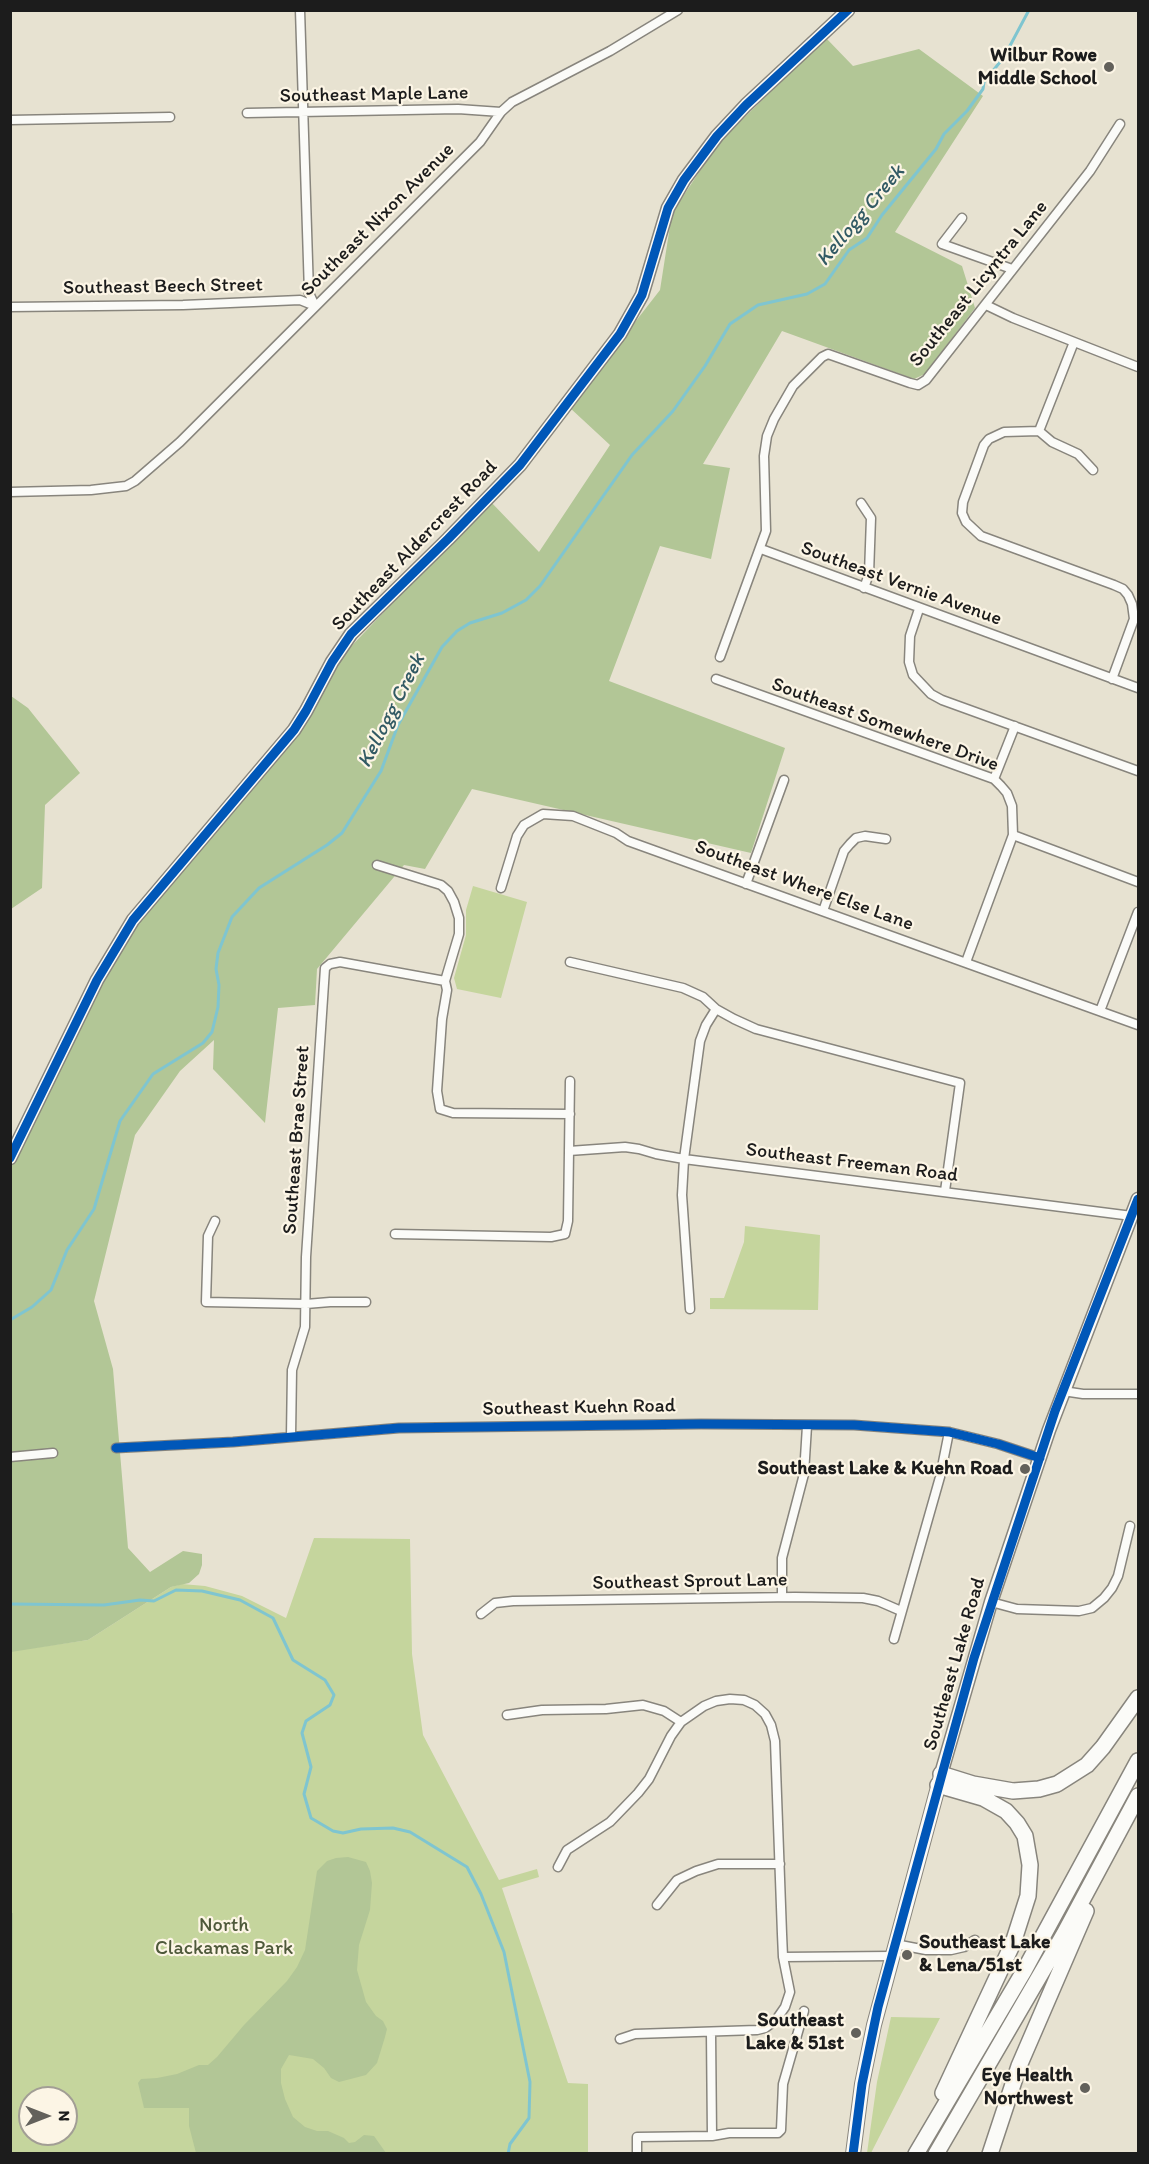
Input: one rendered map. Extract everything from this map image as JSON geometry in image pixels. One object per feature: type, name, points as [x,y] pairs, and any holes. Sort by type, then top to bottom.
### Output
[{"type":"highway","points":[[940,1779],[1013,1791],[1039,1789],[1057,1784],[1087,1765],[1103,1747],[1138,1698]]},
{"type":"highway","points":[[915,2154],[1024,1971],[1138,1761]]},
{"type":"highway","points":[[915,2154],[1013,1943],[1024,1915],[1030,1882],[1029,1849],[1017,1822],[1006,1811],[983,1798],[940,1779]]},
{"type":"highway","points":[[936,2154],[1006,2035],[1138,1796]]},
{"type":"highway","points":[[990,2154],[1019,2066],[1124,1823]]},
{"type":"main road","name":"Southeast Lake Road","points":[[853,2154],[867,2058],[893,1950],[940,1779]]},
{"type":"street","points":[[300,10],[309,293],[315,306]]},
{"type":"street","name":"Southeast Nixon Avenue","points":[[10,492],[91,490],[126,486],[135,482],[180,442],[480,142],[501,112],[512,102],[610,51],[678,10]]},
{"type":"street","name":"Southeast Aldercrest Road","points":[[10,1158],[97,980],[133,920],[294,730],[332,662],[351,634],[520,465],[614,342],[632,315],[642,294],[668,207],[684,180],[717,136],[746,105],[848,10]]},
{"type":"street","name":"Southeast Maple Lane","points":[[247,113],[458,109],[501,112]]},
{"type":"street","points":[[10,120],[170,117]]},
{"type":"street","name":"Southeast Licyntra Lane","points":[[760,549],[766,531],[767,516],[764,456],[767,436],[793,387],[822,357],[828,354],[918,385],[926,380],[1089,171],[1120,124]]},
{"type":"street","points":[[962,218],[942,244],[1012,269]]},
{"type":"street","name":"Southeast Beech Street","points":[[10,307],[183,305],[300,300],[315,306]]},
{"type":"street","points":[[986,304],[1138,367]]},
{"type":"street","points":[[1040,431],[1074,342]]},
{"type":"street","points":[[1093,470],[1078,454],[1052,442],[1040,431],[996,434],[984,445],[963,502],[962,513],[966,522],[981,536],[1123,589],[1132,604],[1134,619],[1112,679]]},
{"type":"street","points":[[861,503],[871,518],[869,574],[864,588]]},
{"type":"street","points":[[720,657],[760,549]]},
{"type":"street","name":"Southeast Vernie Avenue","points":[[760,549],[1138,688]]},
{"type":"street","points":[[920,609],[910,636],[909,662],[921,686],[931,694],[1138,771]]},
{"type":"street","name":"Southeast Somewhere Drive","points":[[716,679],[994,779],[1007,793],[1012,806],[1013,835],[966,962]]},
{"type":"street","points":[[994,779],[1015,726]]},
{"type":"street","points":[[747,884],[784,780]]},
{"type":"street","name":"Southeast Where Else Lane","points":[[501,888],[517,836],[524,825],[543,814],[573,816],[616,833],[628,841],[1138,1025]]},
{"type":"street","points":[[1013,835],[1138,882]]},
{"type":"street","points":[[823,911],[844,851],[850,844],[856,838],[865,836],[886,839]]},
{"type":"street","points":[[377,865],[441,885],[454,902],[459,918],[459,934],[445,981],[447,990],[442,1019],[437,1091],[440,1109],[453,1113],[570,1114]]},
{"type":"street","points":[[1100,1011],[1138,912]]},
{"type":"street","name":"Southeast Brae Street","points":[[291,1436],[292,1370],[304,1333],[306,1257],[325,968],[330,964],[340,962],[445,981]]},
{"type":"street","points":[[570,962],[683,988],[703,997],[716,1009],[756,1029],[960,1083],[945,1191]]},
{"type":"street","points":[[690,1309],[682,1195],[684,1159],[700,1041],[716,1009]]},
{"type":"street","points":[[395,1234],[551,1236],[565,1234],[568,1221],[570,1081]]},
{"type":"street","name":"Southeast Freeman Road","points":[[569,1151],[625,1147],[684,1159],[1132,1216]]},
{"type":"street","name":"Southeast Lake Road","points":[[940,1779],[991,1602],[1040,1458],[1063,1391],[1138,1199]]},
{"type":"street","points":[[215,1221],[208,1236],[206,1302],[306,1304],[366,1302]]},
{"type":"street","points":[[1063,1391],[1083,1394],[1138,1394]]},
{"type":"street","name":"Southeast Kuehn Road","points":[[116,1448],[233,1442],[399,1428],[701,1424],[854,1425],[949,1432],[998,1444],[1040,1458]]},
{"type":"street","points":[[782,1597],[782,1558],[804,1474],[807,1426]]},
{"type":"street","points":[[894,1639],[940,1477],[949,1432]]},
{"type":"street","points":[[10,1457],[53,1453]]},
{"type":"street","points":[[991,1602],[1017,1609],[1079,1611],[1092,1608],[1104,1598],[1115,1582],[1122,1563],[1130,1526]]},
{"type":"street","name":"Southeast Sprout Lane","points":[[481,1614],[495,1603],[513,1601],[782,1597],[864,1598],[878,1601],[901,1611]]},
{"type":"street","points":[[558,1867],[567,1851],[610,1822],[638,1793],[649,1779],[671,1736],[681,1722],[704,1706],[730,1699],[744,1700],[755,1705],[765,1714],[771,1725],[775,1741],[783,1957],[790,1992],[785,2007],[776,2020],[765,2028],[757,2030],[635,2034],[620,2039]]},
{"type":"street","points":[[507,1715],[542,1710],[606,1709],[643,1705],[664,1711],[681,1722]]},
{"type":"street","points":[[657,1905],[677,1880],[718,1864],[780,1864]]},
{"type":"street","points":[[783,1957],[893,1950],[951,1950],[964,1947],[975,1940]]},
{"type":"street","points":[[637,2154],[637,2137],[778,2133],[781,2130],[783,2085],[804,2011]]},
{"type":"street","points":[[711,2033],[712,2136]]},
{"type":"green space","points":[[826,38],[853,66],[919,49],[983,96],[895,232],[962,266],[975,308],[925,374],[914,379],[782,331],[703,464],[730,468],[711,559],[660,546],[609,681],[785,748],[751,853],[472,789],[425,869],[404,865],[317,969],[315,1005],[278,1008],[265,1123],[213,1069],[214,1040],[180,1071],[135,1135],[94,1301],[113,1369],[128,1548],[150,1572],[183,1551],[202,1554],[202,1565],[199,1574],[189,1583],[171,1587],[88,1640],[11,1652],[11,1165],[122,942],[309,716],[341,657],[490,501],[539,552],[610,445],[569,407],[660,290],[672,213],[719,142]]},
{"type":"green space","points":[[11,696],[28,708],[80,773],[45,805],[42,888],[11,909]]},
{"type":"green space","points":[[473,886],[527,902],[501,998],[457,989],[454,978],[466,935],[466,910]]},
{"type":"green space","points":[[745,1226],[820,1235],[818,1310],[710,1309],[710,1298],[724,1298],[744,1242]]},
{"type":"green space","name":"North Clackamas Park","points":[[314,1538],[410,1539],[412,1654],[423,1735],[499,1880],[537,1869],[539,1877],[502,1888],[568,2083],[588,2084],[588,2153],[11,2154],[11,1651],[88,1640],[171,1587],[182,1584],[205,1586],[242,1596],[286,1618]]},
{"type":"green space","points":[[348,1857],[366,1862],[370,1871],[372,1883],[370,1910],[359,1945],[357,1970],[366,2002],[387,2029],[385,2037],[377,2063],[366,2075],[339,2082],[331,2078],[313,2059],[289,2055],[281,2069],[281,2083],[293,2117],[305,2127],[317,2131],[328,2131],[344,2138],[349,2143],[355,2142],[364,2135],[374,2136],[386,2153],[196,2153],[189,2126],[189,2108],[144,2108],[138,2083],[141,2079],[177,2074],[199,2065],[208,2065],[217,2057],[244,2025],[287,1981],[297,1967],[305,1950],[317,1871],[327,1861]]},
{"type":"green space","points":[[11,1913],[13,1913],[11,2154],[10,2153]]},
{"type":"green space","points":[[891,2017],[940,2018],[871,2153],[867,2153],[877,2082]]},
{"type":"waterway","name":"Kellogg Creek","points":[[10,1320],[32,1307],[51,1290],[67,1250],[94,1209],[120,1121],[153,1074],[203,1043],[212,1032],[218,1007],[219,985],[216,969],[218,953],[232,917],[259,888],[342,833],[381,771],[398,725],[442,647],[457,631],[470,623],[502,613],[526,600],[540,586],[632,455],[673,411],[705,366],[730,324],[758,305],[807,294],[825,284],[849,250],[867,238],[882,215],[936,149],[944,134],[967,111],[983,89],[984,82],[1004,57],[1029,10]]},
{"type":"waterway","points":[[10,1604],[104,1605],[140,1600],[154,1601],[176,1590],[202,1591],[240,1600],[273,1618],[293,1660],[325,1680],[334,1695],[330,1705],[306,1721],[302,1733],[311,1767],[304,1794],[311,1818],[333,1831],[343,1833],[361,1829],[393,1828],[410,1832],[467,1867],[481,1894],[504,1952],[530,2082],[529,2118],[510,2144],[508,2154]]},
{"type":"cycle path","points":[[10,1158],[97,980],[133,920],[294,730],[332,662],[351,634],[520,465],[620,334],[642,295],[668,208],[684,180],[717,136],[746,105],[848,10]]},
{"type":"cycle path","points":[[853,2154],[862,2084],[878,2007],[974,1658],[1055,1411],[1138,1199]]},
{"type":"cycle path","points":[[116,1448],[233,1442],[399,1428],[701,1424],[854,1425],[949,1432],[998,1444],[1040,1458]]},
{"type":"place","name":"Wilbur Rowe Middle School","points":[[1109,67]]},
{"type":"place","name":"Southeast Lake & Kuehn Road","points":[[1025,1469]]},
{"type":"place","name":"Southeast Lake & Lena/51st","points":[[907,1955]]},
{"type":"place","name":"Southeast Lake & 51st","points":[[856,2033]]},
{"type":"place","name":"Eye Health Northwest","points":[[1085,2088]]}]
